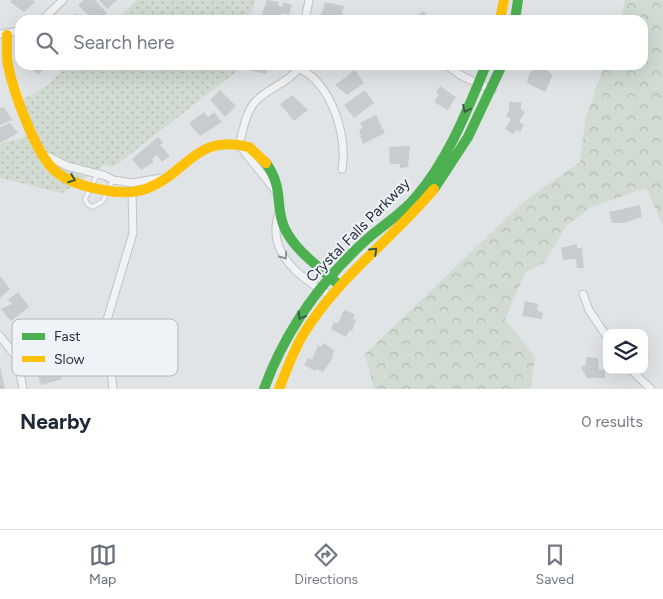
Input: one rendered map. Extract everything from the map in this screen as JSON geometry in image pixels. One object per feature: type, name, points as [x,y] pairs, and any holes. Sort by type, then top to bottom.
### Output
[{"type":"street","points":[[47,15],[62,0]]},
{"type":"street","points":[[306,15],[309,0]]},
{"type":"street","points":[[501,15],[504,0]]},
{"type":"street","points":[[516,15],[518,0]]},
{"type":"street","points":[[3,34],[11,76],[48,164],[59,173],[98,191],[132,192],[160,183],[196,152],[223,144],[248,147],[263,161],[278,188],[280,210],[287,233],[339,285]]},
{"type":"street","points":[[239,145],[246,119],[255,101],[262,94],[284,82],[295,70]]},
{"type":"street","points":[[305,70],[317,80],[331,105],[344,142],[342,169]]},
{"type":"street","points":[[454,70],[492,90]]},
{"type":"street","name":"Crystal Falls Parkway","points":[[264,389],[290,334],[319,288],[361,245],[414,199],[436,170],[484,70]]},
{"type":"street","name":"Crystal Falls Parkway","points":[[279,389],[293,350],[330,295],[423,202],[445,172],[492,90],[500,70]]},
{"type":"street","points":[[45,154],[67,166],[106,176],[113,180],[138,182],[166,176]]},
{"type":"street","points":[[107,319],[133,233],[132,192]]},
{"type":"street","points":[[280,210],[275,224],[275,236],[279,250],[289,263],[330,295]]},
{"type":"street","points":[[584,294],[588,310],[603,331]]},
{"type":"street","points":[[0,336],[12,352]]},
{"type":"street","points":[[635,374],[651,389]]},
{"type":"street","points":[[20,376],[23,389]]},
{"type":"street","points":[[112,376],[113,389]]},
{"type":"lane","points":[[97,175],[90,186],[85,200],[87,204],[93,207],[98,206],[113,180]]},
{"type":"green space","points":[[137,0],[255,0],[250,15],[122,15]]},
{"type":"green space","points":[[625,0],[663,0],[663,226],[646,188],[592,207],[566,226],[545,262],[525,273],[505,319],[535,357],[531,386],[525,389],[374,389],[365,354],[523,202],[580,162],[585,121],[602,70],[648,70],[648,15],[621,15]]},
{"type":"green space","points":[[64,70],[237,70],[115,166],[104,165],[62,193],[0,178],[0,144],[29,136],[17,103],[49,84]]},
{"type":"building","points":[[12,0],[33,0],[35,2],[24,12],[10,2]]},
{"type":"building","points":[[84,0],[95,0],[107,13],[105,15],[88,15],[78,5]]},
{"type":"building","points":[[99,0],[117,0],[107,9]]},
{"type":"building","points":[[267,0],[279,2],[278,5],[282,7],[283,2],[292,5],[289,15],[282,13],[281,15],[261,15]]},
{"type":"building","points":[[325,2],[344,6],[341,15],[321,15]]},
{"type":"building","points":[[424,11],[427,15],[418,15]]},
{"type":"building","points":[[34,70],[43,70],[38,75]]},
{"type":"building","points":[[247,70],[267,70],[266,74]]},
{"type":"building","points":[[355,70],[364,83],[347,95],[335,85]]},
{"type":"building","points":[[533,70],[546,70],[553,75],[545,92],[527,83],[529,74]]},
{"type":"building","points":[[440,86],[456,97],[448,110],[434,102],[439,94],[436,92]]},
{"type":"building","points":[[220,90],[236,106],[225,117],[210,100]]},
{"type":"building","points":[[365,90],[374,103],[354,118],[344,105]]},
{"type":"building","points":[[292,95],[308,110],[294,121],[280,104]]},
{"type":"building","points":[[509,102],[521,102],[521,109],[525,112],[519,122],[524,125],[520,132],[516,130],[513,134],[505,129],[511,119],[506,116],[509,110]]},
{"type":"building","points":[[4,107],[12,120],[0,125],[0,108]]},
{"type":"building","points":[[204,112],[208,117],[214,112],[222,122],[200,136],[189,123]]},
{"type":"building","points":[[376,115],[385,133],[363,144],[359,130],[363,128],[360,123]]},
{"type":"building","points":[[10,123],[18,133],[0,143],[0,127]]},
{"type":"building","points":[[158,137],[163,143],[160,145],[170,156],[162,162],[157,155],[152,159],[154,162],[141,170],[132,159]]},
{"type":"building","points":[[410,146],[408,167],[400,168],[400,164],[390,164],[389,147]]},
{"type":"building","points":[[640,205],[642,217],[624,223],[612,223],[609,212]]},
{"type":"building","points":[[577,244],[577,248],[582,248],[584,268],[577,268],[576,259],[563,260],[561,248]]},
{"type":"building","points":[[0,276],[10,289],[0,298]]},
{"type":"building","points":[[18,292],[29,307],[11,321],[1,309],[12,304],[8,300]]},
{"type":"building","points":[[525,301],[538,304],[537,310],[543,313],[542,319],[522,316]]},
{"type":"building","points":[[346,310],[355,315],[353,319],[356,320],[352,331],[350,330],[346,337],[331,329],[334,322],[338,324],[343,312]]},
{"type":"building","points":[[324,343],[334,350],[332,359],[323,372],[316,369],[315,371],[304,365],[308,358],[312,360],[318,345],[321,347]]},
{"type":"building","points":[[586,357],[598,358],[599,369],[597,370],[603,370],[605,378],[587,378],[581,367],[586,365]]},
{"type":"building","points":[[0,366],[5,389],[0,389]]},
{"type":"building","points":[[38,376],[61,376],[62,379],[41,385]]},
{"type":"traffic: fast","points":[[516,15],[518,0]]},
{"type":"traffic: fast","points":[[264,389],[293,327],[319,290],[349,256],[404,210],[427,183],[456,134],[484,70]]},
{"type":"traffic: fast","points":[[434,189],[468,137],[500,70]]},
{"type":"traffic: fast","points":[[266,163],[275,181],[280,213],[285,229],[302,252],[339,285]]},
{"type":"traffic: slow","points":[[501,15],[504,0]]},
{"type":"traffic: slow","points":[[7,35],[8,65],[32,136],[54,170],[70,180],[114,192],[142,190],[161,181],[193,157],[216,145],[231,144],[249,147],[266,163]]},
{"type":"traffic: slow","points":[[279,389],[298,344],[320,310],[434,189]]}]
